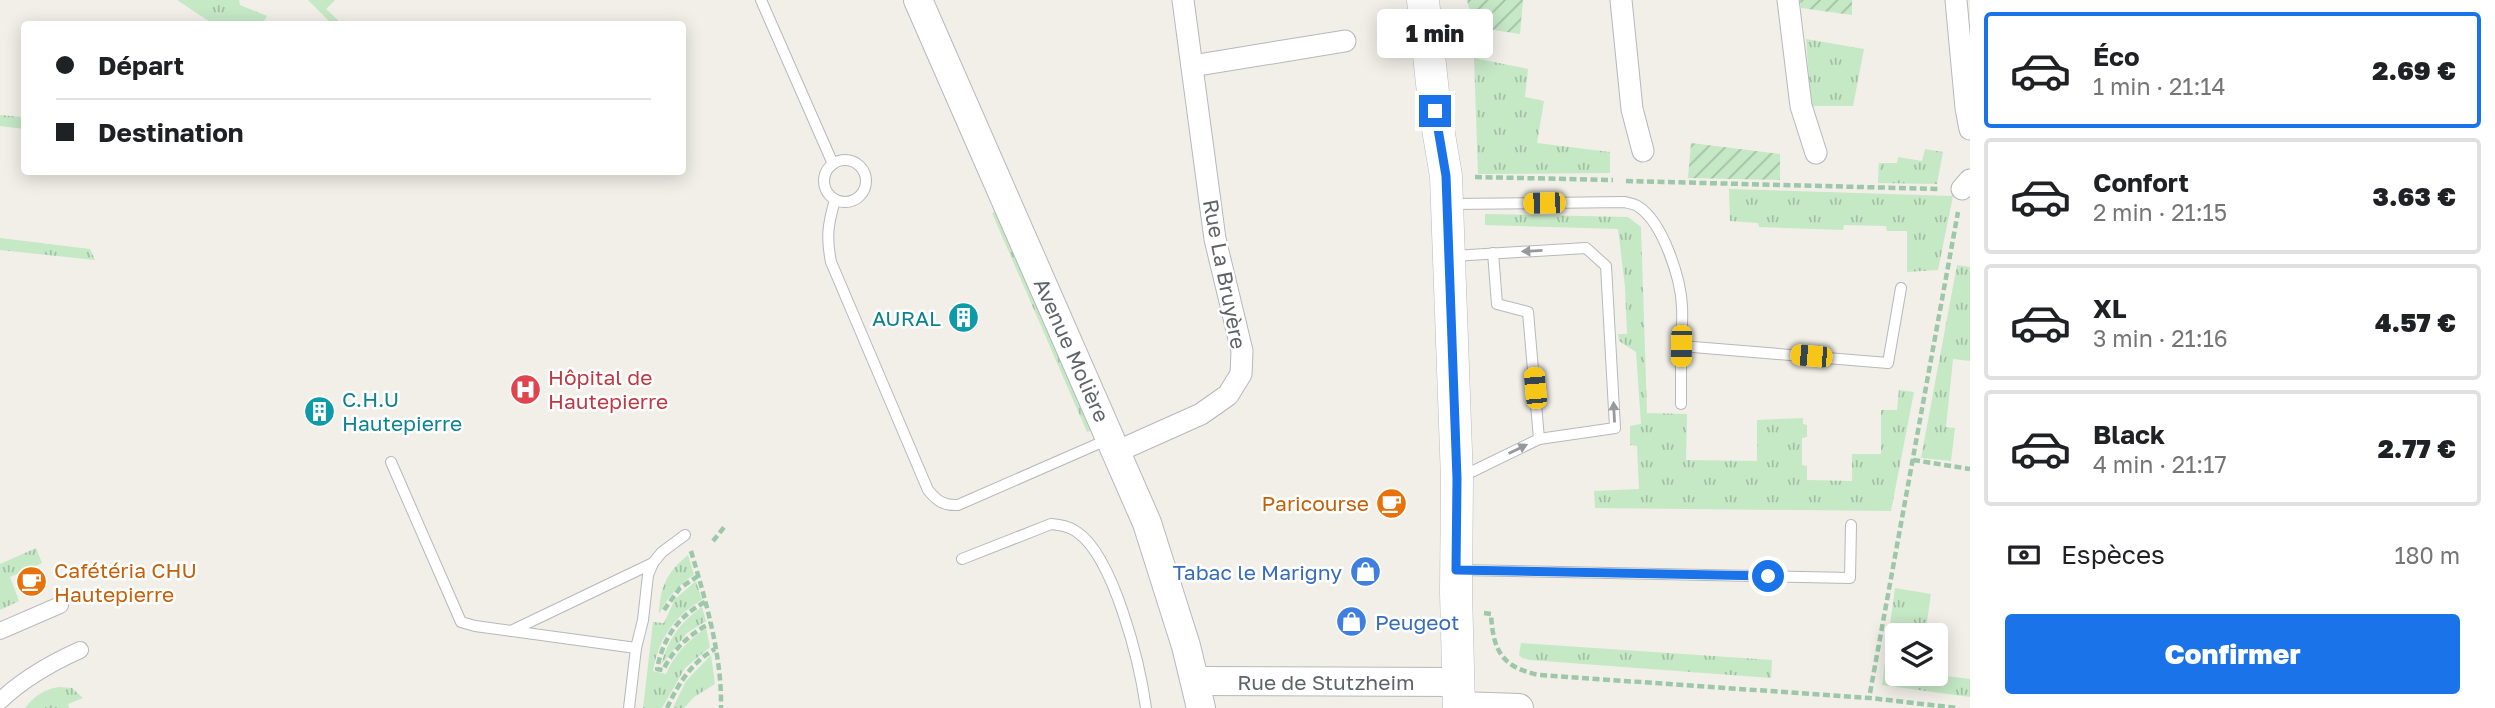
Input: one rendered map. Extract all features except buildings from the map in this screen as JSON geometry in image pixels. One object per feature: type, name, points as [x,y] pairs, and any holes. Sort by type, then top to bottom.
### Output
[{"type":"main road","points":[[1423,0],[1447,190],[1457,479],[1459,699]]},
{"type":"street","name":"Avenue Molière","points":[[918,0],[1147,523],[1201,708]]},
{"type":"street","name":"Rue La Bruyère","points":[[1113,445],[1174,429],[1228,395],[1241,374],[1242,351],[1215,239],[1183,0]]},
{"type":"street","points":[[1621,0],[1632,109],[1643,151]]},
{"type":"street","points":[[1788,0],[1801,106],[1816,153]]},
{"type":"street","points":[[1956,0],[1970,129]]},
{"type":"street","points":[[1192,66],[1345,41]]},
{"type":"street","points":[[0,631],[60,605]]},
{"type":"street","points":[[0,701],[6,690],[56,660],[80,650]]},
{"type":"street","name":"Rue de Stutzheim","points":[[1195,681],[1459,699],[1519,708]]},
{"type":"lane","points":[[761,0],[833,164]]},
{"type":"lane","points":[[853,161],[866,176],[865,189],[856,200],[835,200],[825,189],[825,175],[833,164],[853,161]]},
{"type":"lane","points":[[1447,190],[1624,202],[1637,205],[1649,215],[1660,232],[1676,275],[1682,306],[1681,404]]},
{"type":"lane","points":[[835,200],[828,223],[827,240],[831,262],[928,490],[936,499],[947,505],[958,505],[1113,445]]},
{"type":"lane","points":[[1449,256],[1586,248],[1606,266],[1615,428],[1539,439],[1457,479]]},
{"type":"lane","points":[[1493,253],[1497,303],[1528,312],[1539,439]]},
{"type":"lane","points":[[1681,346],[1888,363],[1901,288]]},
{"type":"lane","points":[[391,462],[461,622],[636,648]]},
{"type":"lane","points":[[962,559],[1051,524],[1076,531],[1095,551],[1107,574],[1129,632],[1146,708]]},
{"type":"lane","points":[[1456,570],[1850,578],[1851,525]]},
{"type":"lane","points":[[629,708],[648,575],[662,552],[685,535]]},
{"type":"lane","points":[[511,631],[653,563]]},
{"type":"path","points":[[1447,190],[1966,185],[1870,693]]},
{"type":"path","points":[[1913,460],[1970,469]]},
{"type":"path","points":[[713,541],[725,526]]},
{"type":"path","points":[[682,556],[691,551]]},
{"type":"path","points":[[694,561],[711,623],[721,708]]},
{"type":"path","points":[[661,619],[675,594],[684,584],[698,576]]},
{"type":"path","points":[[705,602],[689,612],[673,629],[661,648],[657,669],[663,670],[680,644],[699,628],[711,623]]},
{"type":"path","points":[[1457,613],[1491,614],[1493,642],[1502,657],[1524,672],[1539,675],[1870,698],[1957,708]]},
{"type":"path","points":[[667,708],[688,672],[715,649]]},
{"type":"green space","points":[[177,0],[239,0],[240,5],[267,16],[264,21],[208,21]]},
{"type":"green space","points":[[308,0],[335,0],[326,9],[339,21],[329,21]]},
{"type":"green space","points":[[1467,0],[1523,0],[1520,34],[1474,27]]},
{"type":"green space","points":[[1800,0],[1852,0],[1852,15],[1801,8]]},
{"type":"green space","points":[[1806,39],[1864,49],[1853,106],[1811,106]]},
{"type":"green space","points":[[1474,58],[1528,69],[1525,97],[1544,101],[1537,143],[1610,152],[1610,173],[1478,174]]},
{"type":"green space","points":[[0,115],[21,117],[21,129],[0,126]]},
{"type":"green space","points":[[1691,143],[1780,154],[1780,180],[1688,178]]},
{"type":"green space","points":[[1925,149],[1943,152],[1937,184],[1878,183],[1879,163],[1897,163],[1898,157],[1922,161]]},
{"type":"green space","points":[[1729,189],[1953,196],[1938,270],[1907,272],[1907,231],[1887,231],[1886,226],[1844,225],[1843,230],[1759,227],[1758,223],[1730,221]]},
{"type":"green space","points":[[997,211],[1092,430],[1087,432],[992,213]]},
{"type":"green space","points":[[1485,214],[1628,217],[1641,227],[1647,413],[1687,414],[1686,460],[1757,461],[1757,420],[1803,418],[1803,424],[1807,425],[1807,437],[1802,438],[1802,465],[1807,466],[1807,480],[1852,481],[1852,454],[1881,454],[1881,410],[1897,410],[1899,390],[1914,392],[1891,511],[1595,508],[1594,491],[1639,489],[1637,446],[1630,445],[1630,426],[1641,424],[1636,352],[1619,341],[1618,334],[1627,334],[1618,229],[1485,225]]},
{"type":"green space","points":[[0,238],[90,249],[95,260],[0,250]]},
{"type":"green space","points":[[1957,265],[1970,267],[1970,361],[1953,359],[1946,427],[1955,428],[1951,461],[1921,458]]},
{"type":"green space","points":[[36,548],[42,563],[10,577],[19,601],[0,610],[0,564]]},
{"type":"green space","points":[[688,555],[694,575],[674,592],[659,614],[666,581]]},
{"type":"green space","points":[[696,581],[702,600],[675,621],[663,639],[653,671],[666,674],[683,648],[706,628],[710,647],[685,668],[662,708],[643,708],[653,622],[664,623],[675,599]]},
{"type":"green space","points":[[1895,588],[1931,594],[1927,623],[1890,623]]},
{"type":"green space","points":[[702,607],[706,621],[687,633],[661,665],[676,632]]},
{"type":"green space","points":[[1521,643],[1772,660],[1771,678],[1530,660],[1519,655]]},
{"type":"green space","points":[[711,655],[715,684],[694,697],[684,708],[673,708],[686,681]]},
{"type":"green space","points":[[1885,663],[1885,685],[1882,685]]},
{"type":"green space","points":[[1948,676],[1970,679],[1970,697],[1889,686],[1948,686]]},
{"type":"green space","points":[[59,687],[72,688],[83,698],[68,704],[69,708],[25,708],[40,694]]},
{"type":"place","name":"AURAL","points":[[964,318]]},
{"type":"place","name":"Hôpital de Hautepierre","points":[[525,389]]},
{"type":"place","name":"C.H.U Hautepierre","points":[[319,411]]},
{"type":"place","name":"Paricourse","points":[[1392,503]]},
{"type":"place","name":"Tabac le Marigny","points":[[1365,572]]},
{"type":"place","name":"Cafétéria CHU Hautepierre","points":[[31,582]]},
{"type":"place","name":"Peugeot","points":[[1352,622]]},
{"type":"route","points":[[1435,111],[1446,176],[1457,479],[1456,570],[1768,576]]}]
